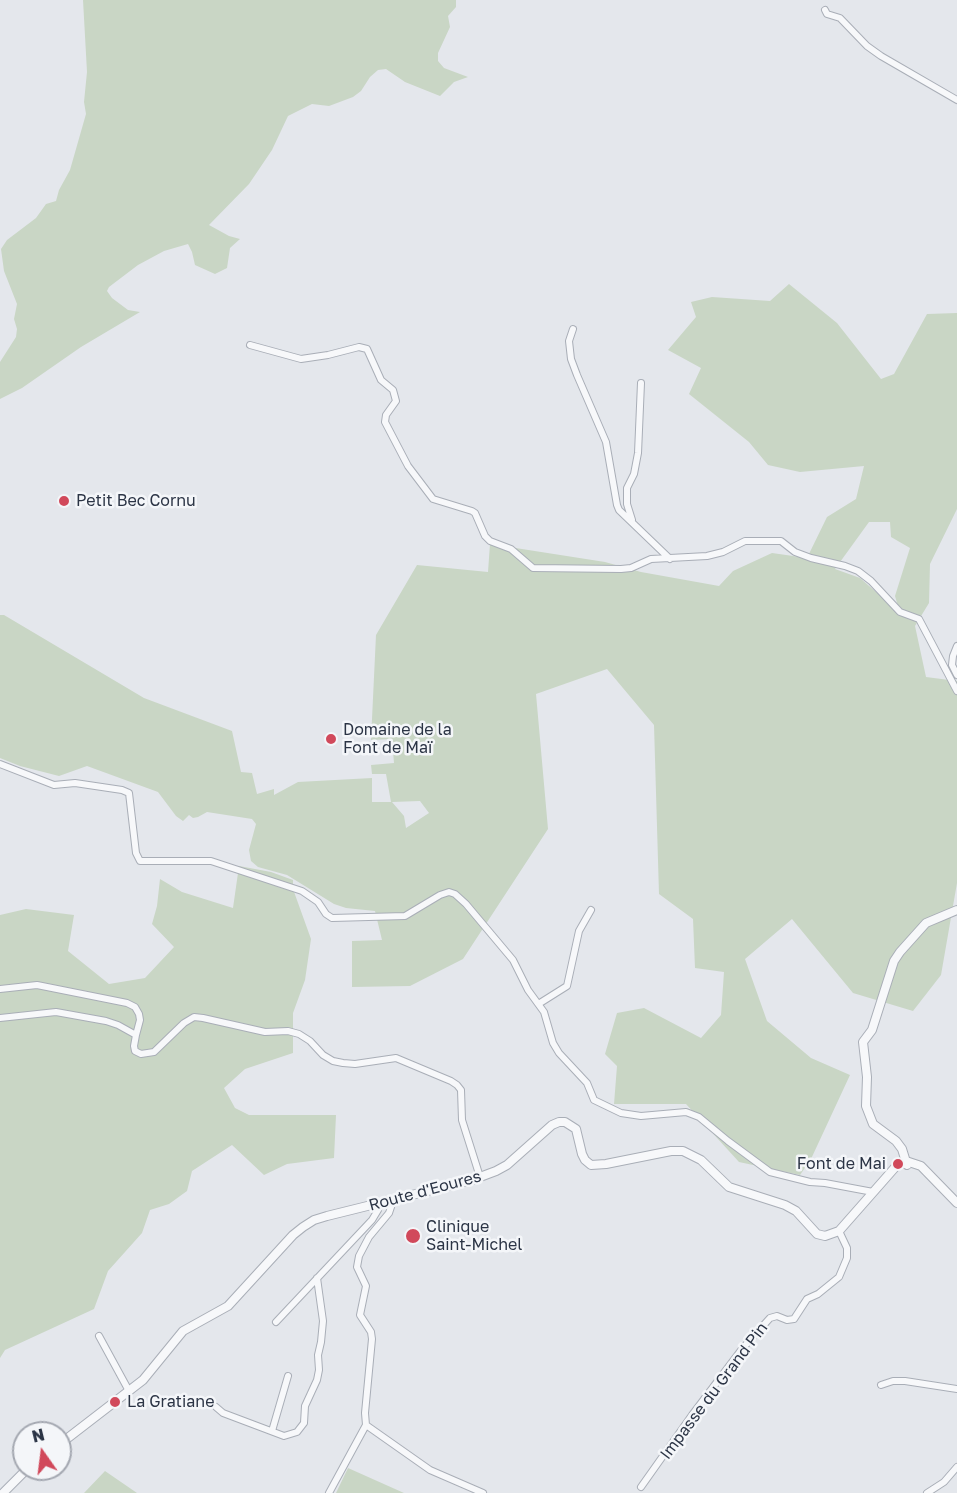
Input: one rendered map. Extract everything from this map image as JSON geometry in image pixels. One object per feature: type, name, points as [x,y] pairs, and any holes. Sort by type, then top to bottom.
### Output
[{"type":"street","points":[[825,10],[827,14],[840,18],[867,46],[881,56],[957,100]]},
{"type":"street","points":[[573,329],[569,341],[571,359],[606,442],[617,505],[670,558]]},
{"type":"street","points":[[250,345],[301,359],[359,347],[367,349],[381,380],[393,390],[396,400],[386,415],[385,422],[408,466],[433,499],[472,511],[490,541],[511,549],[533,568],[631,568],[651,559],[707,556],[723,552],[745,541],[781,541],[795,552],[845,566],[871,581],[900,612],[919,619],[957,691]]},
{"type":"street","points":[[632,521],[627,504],[627,488],[634,474],[638,453],[641,383]]},
{"type":"street","points":[[957,646],[952,665],[957,675]]},
{"type":"street","points":[[0,764],[54,785],[75,783],[129,793],[136,854],[140,861],[211,861],[302,891],[318,902],[326,914],[332,918],[405,916],[440,895],[449,892],[455,894],[513,960],[528,990],[544,1012],[553,1043],[559,1053],[587,1083],[594,1100],[621,1113],[640,1116],[686,1112],[699,1117],[770,1172],[810,1182],[873,1192]]},
{"type":"street","points":[[540,1004],[567,986],[579,931],[591,910]]},
{"type":"street","points":[[907,1164],[905,1155],[896,1141],[873,1124],[866,1106],[867,1077],[864,1042],[872,1030],[894,961],[900,952],[926,922],[957,910]]},
{"type":"street","points":[[0,989],[37,985],[128,1003],[135,1007],[139,1014],[140,1020],[134,1046],[135,1051],[141,1054],[154,1052],[191,1018],[203,1018],[246,1029],[265,1032],[288,1031],[299,1034],[333,1061],[355,1064],[396,1058],[451,1080],[461,1090],[462,1120],[480,1177]]},
{"type":"street","points":[[0,1018],[56,1012],[106,1021],[136,1035]]},
{"type":"street","name":"Route d'Eoures","points":[[72,1435],[143,1380],[183,1330],[228,1306],[303,1227],[327,1216],[480,1177],[507,1165],[552,1125],[565,1122],[576,1129],[582,1154],[591,1165],[671,1151],[683,1151],[701,1160],[729,1186],[796,1211],[817,1234],[825,1236],[839,1231]]},
{"type":"street","points":[[907,1164],[930,1176],[957,1203]]},
{"type":"street","points":[[839,1231],[887,1177],[907,1164]]},
{"type":"street","points":[[329,1493],[366,1425],[365,1413],[372,1339],[371,1332],[360,1316],[366,1286],[357,1267],[359,1256],[369,1237],[389,1213],[393,1201]]},
{"type":"street","points":[[276,1322],[372,1220],[379,1204]]},
{"type":"street","points":[[369,1206],[372,1220]]},
{"type":"street","name":"Impasse du Grand Pin","points":[[641,1486],[742,1349],[770,1318],[777,1316],[787,1320],[794,1319],[807,1299],[818,1294],[839,1277],[847,1258],[847,1248],[839,1231]]},
{"type":"street","points":[[216,1407],[223,1413],[284,1436],[297,1432],[304,1423],[305,1406],[319,1370],[318,1355],[323,1321],[317,1278]]},
{"type":"street","points":[[99,1336],[129,1391]]},
{"type":"street","points":[[272,1431],[288,1376]]},
{"type":"street","points":[[881,1385],[893,1381],[905,1381],[957,1389]]},
{"type":"street","points":[[366,1425],[430,1470],[483,1493]]},
{"type":"street","points":[[927,1493],[944,1482],[957,1467]]},
{"type":"street","points":[[3,1493],[15,1481]]},
{"type":"green space","points":[[83,0],[456,0],[456,7],[448,16],[450,27],[438,53],[438,61],[444,68],[468,77],[454,82],[440,96],[405,82],[386,69],[378,70],[353,97],[329,106],[312,104],[288,116],[272,150],[249,184],[209,225],[240,239],[230,248],[227,268],[215,274],[195,265],[188,244],[164,251],[138,265],[107,291],[112,298],[128,310],[140,312],[81,347],[22,388],[0,399],[0,362],[16,337],[17,329],[14,319],[17,304],[4,271],[1,249],[7,240],[36,218],[46,204],[56,201],[70,170],[86,114],[84,102],[87,72]]},
{"type":"green space","points":[[789,284],[837,323],[881,379],[894,374],[927,314],[957,313],[957,509],[930,564],[929,603],[915,626],[926,677],[957,681],[957,883],[941,975],[913,1011],[853,993],[792,919],[745,959],[767,1021],[811,1058],[850,1075],[811,1159],[800,1175],[739,1162],[686,1104],[614,1104],[617,1066],[605,1054],[617,1013],[644,1008],[701,1038],[721,1015],[724,972],[695,968],[693,919],[659,894],[654,725],[607,669],[536,694],[548,829],[463,959],[410,986],[352,987],[352,941],[382,940],[375,911],[346,908],[334,904],[287,875],[258,867],[251,861],[249,850],[256,824],[252,819],[207,812],[193,818],[189,815],[183,821],[176,816],[158,792],[87,766],[59,776],[20,766],[0,758],[0,615],[4,615],[144,698],[232,731],[241,772],[252,773],[257,794],[274,789],[274,795],[298,782],[372,778],[372,802],[391,802],[386,774],[372,774],[371,765],[394,763],[392,739],[371,740],[376,635],[417,565],[488,572],[490,544],[605,562],[641,572],[719,586],[733,571],[772,553],[807,558],[827,517],[856,499],[864,466],[800,472],[768,465],[749,442],[689,394],[701,368],[668,350],[696,317],[691,302],[712,297],[770,301]],"holes":[[[869,522],[890,522],[891,537],[910,548],[895,596],[900,613],[860,578],[835,569]],[[420,801],[429,813],[406,828],[404,816],[392,802]]]},
{"type":"green space","points":[[239,866],[271,872],[293,880],[293,889],[311,939],[305,980],[293,1013],[293,1053],[245,1069],[224,1088],[235,1108],[249,1115],[336,1115],[334,1158],[287,1164],[264,1175],[232,1145],[192,1171],[187,1191],[169,1204],[150,1210],[142,1233],[108,1271],[94,1309],[5,1350],[0,1358],[0,915],[26,909],[74,915],[68,951],[109,984],[145,978],[174,947],[152,924],[160,879],[182,892],[233,908]]},
{"type":"green space","points":[[348,1468],[404,1493],[336,1493]]},
{"type":"green space","points":[[105,1471],[137,1493],[84,1493]]},
{"type":"place","name":"Petit Bec Cornu","points":[[64,501]]},
{"type":"place","name":"Domaine de la Font de Maï","points":[[331,739]]},
{"type":"place","name":"Font de Mai","points":[[898,1164]]},
{"type":"place","name":"Clinique Saint-Michel","points":[[413,1236]]},
{"type":"place","name":"La Gratiane","points":[[115,1402]]}]
